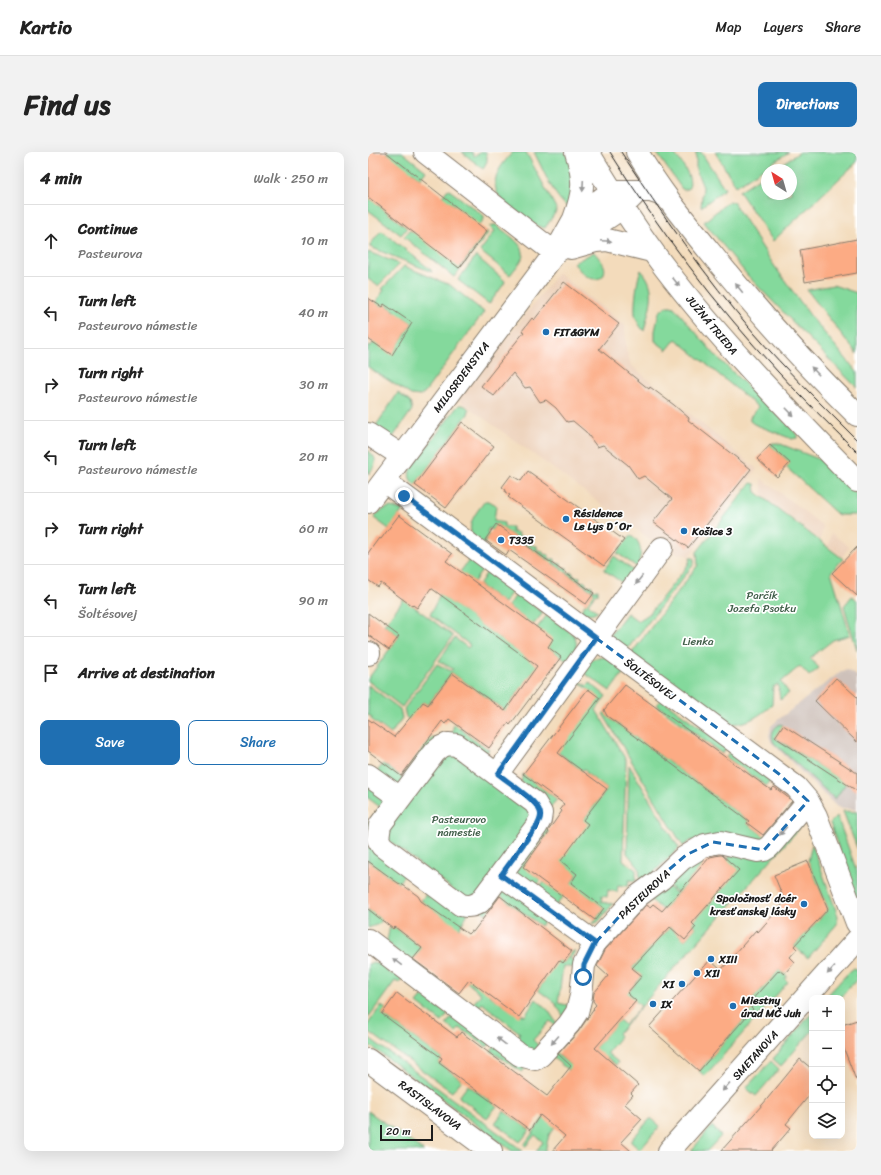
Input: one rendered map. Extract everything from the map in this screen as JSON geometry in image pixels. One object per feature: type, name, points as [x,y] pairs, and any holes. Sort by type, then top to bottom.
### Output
[{"type":"street","points":[[426,152],[555,253]]},
{"type":"street","name":"MILOSRDENSTVA","points":[[368,502],[555,253],[574,219],[582,197],[583,176],[576,152]]},
{"type":"street","name":"JUŽNÁ TRIEDA","points":[[588,152],[624,197],[652,251],[713,328],[753,373],[857,481]]},
{"type":"street","points":[[555,253],[624,197],[642,178],[643,170],[640,157]]},
{"type":"street","points":[[640,157],[666,196],[757,309],[849,402],[857,415]]},
{"type":"street","points":[[624,197],[651,191],[666,196]]},
{"type":"street","name":"MILOSRDENSTVA","points":[[574,219],[604,197],[624,197]]},
{"type":"street","points":[[555,253],[596,241],[607,240],[652,251]]},
{"type":"street","points":[[368,434],[402,456]]},
{"type":"street","name":"ŠOLTÉSOVEJ","points":[[384,481],[796,787],[808,801],[816,816],[857,923]]},
{"type":"street","points":[[498,774],[662,548]]},
{"type":"street","points":[[448,744],[457,745],[498,774],[535,803],[541,813],[540,820],[536,827],[480,902],[474,906],[467,907],[461,905],[382,846],[378,839],[380,825],[400,798],[436,752],[441,747],[448,744]]},
{"type":"street","points":[[368,775],[400,798]]},
{"type":"street","name":"PASTEUROVA","points":[[369,944],[520,1055],[535,1059],[541,1055],[569,1024],[577,1012],[581,996],[584,965],[595,943],[638,896],[661,879],[686,855],[713,842],[764,850],[769,847],[808,801]]},
{"type":"street","points":[[501,875],[595,943]]},
{"type":"street","name":"SMETANOVA","points":[[669,1151],[857,940]]},
{"type":"street","name":"RASTISLAVOVA","points":[[368,1060],[491,1151]]},
{"type":"highlighted area","points":[[596,638],[779,774],[808,801],[764,850],[713,842],[686,855],[638,896],[595,943],[501,875],[536,827],[541,813],[535,803],[497,774]]},
{"type":"shaded area","points":[[558,273],[625,325],[626,349],[631,365],[757,469],[689,556],[662,548],[459,400]]},
{"type":"shaded area","points":[[761,478],[823,526],[820,540],[763,496]]},
{"type":"shaded area","points":[[831,533],[849,547],[842,557],[828,546]]},
{"type":"shaded area","points":[[847,670],[857,676],[857,810],[837,807],[771,742],[769,736],[771,726],[779,719],[839,673]]},
{"type":"green space","points":[[386,152],[402,152],[426,171],[420,179],[412,172],[410,175]]},
{"type":"green space","points":[[462,152],[472,152],[474,156],[482,152],[486,152],[487,161],[483,169]]},
{"type":"green space","points":[[513,152],[526,152],[557,210],[545,228],[537,226],[506,204],[498,194],[495,181],[497,175]]},
{"type":"green space","points":[[534,152],[565,152],[573,164],[570,208],[564,204],[554,191]]},
{"type":"green space","points":[[656,152],[673,152],[686,170],[690,180],[688,189],[682,189]]},
{"type":"green space","points":[[696,152],[701,152],[725,189],[701,207],[703,187],[696,170]]},
{"type":"green space","points":[[715,152],[789,152],[770,164],[761,164],[761,170],[736,186]]},
{"type":"green space","points":[[800,152],[857,152],[857,162],[773,241],[739,191],[761,177],[761,200],[797,200],[797,164],[781,164]]},
{"type":"green space","points":[[448,189],[484,216],[484,219],[478,227],[465,214],[441,198]]},
{"type":"green space","points":[[368,197],[407,228],[401,235],[368,210]]},
{"type":"green space","points":[[729,201],[733,202],[773,264],[812,318],[857,372],[857,388],[748,276],[704,222]]},
{"type":"green space","points":[[496,225],[513,238],[523,251],[521,260],[510,275],[480,251],[495,231],[490,227]]},
{"type":"green space","points":[[410,230],[414,233],[416,230],[461,266],[487,231],[489,232],[454,277],[404,237]]},
{"type":"green space","points":[[382,231],[431,270],[432,272],[370,247]]},
{"type":"green space","points":[[368,252],[400,264],[378,286],[368,279]]},
{"type":"green space","points":[[594,252],[603,264],[605,270],[602,277],[598,279],[589,278],[586,276],[574,263]]},
{"type":"green space","points":[[476,256],[505,281],[489,304],[458,280]]},
{"type":"green space","points":[[404,266],[450,285],[484,312],[425,392],[420,396],[411,395],[368,367],[368,345],[371,346],[374,342],[392,354],[412,323],[403,317],[400,320],[394,310],[384,304],[382,307],[375,303],[384,290],[382,289]]},
{"type":"green space","points":[[641,270],[647,277],[651,292],[650,307],[644,331],[637,321],[635,310],[635,298]]},
{"type":"green space","points":[[833,285],[857,293],[857,354],[807,290]]},
{"type":"green space","points":[[667,306],[674,307],[716,356],[791,428],[797,435],[797,438],[792,439],[750,421],[750,417],[758,407],[676,339],[667,350],[655,341],[655,331],[659,312]]},
{"type":"green space","points":[[398,393],[410,402],[412,410],[393,437],[375,427]]},
{"type":"green space","points":[[459,405],[464,406],[469,410],[468,414],[415,485],[411,481],[410,477],[411,468]]},
{"type":"green space","points":[[773,443],[778,443],[821,460],[857,495],[857,515],[838,515],[786,467],[790,463],[770,445]]},
{"type":"green space","points":[[368,450],[374,457],[375,462],[368,475]]},
{"type":"green space","name":"Parčík Jozefa Psotku","points":[[751,483],[755,484],[756,492],[843,559],[831,572],[850,635],[833,640],[810,658],[819,668],[809,676],[800,666],[781,682],[789,693],[780,700],[778,684],[773,687],[772,705],[762,713],[746,722],[734,724],[727,723],[631,654],[698,565],[697,552]]},
{"type":"green space","points":[[485,501],[489,501],[496,505],[494,521],[504,523],[504,527],[512,527],[512,532],[518,533],[518,536],[524,537],[525,541],[531,541],[530,545],[537,546],[537,550],[543,551],[543,554],[549,555],[549,559],[555,559],[555,563],[561,564],[561,567],[567,568],[567,572],[573,573],[573,576],[580,577],[579,581],[586,582],[586,585],[592,586],[592,590],[598,590],[598,594],[596,593],[588,604],[598,612],[588,614],[579,613],[594,592],[496,524],[492,530],[489,528],[487,532],[489,534],[481,548],[470,528],[475,515]]},
{"type":"green space","points":[[391,507],[403,510],[389,529],[374,518],[381,511]]},
{"type":"green space","points":[[631,535],[638,542],[640,550],[640,558],[637,567],[617,553]]},
{"type":"green space","points":[[614,556],[634,571],[624,584],[604,570]]},
{"type":"green space","points":[[690,558],[694,558],[694,564],[625,652],[612,640],[611,634],[627,613],[638,621],[649,614],[685,569]]},
{"type":"green space","points":[[470,559],[483,569],[474,582],[460,572]]},
{"type":"green space","points":[[487,572],[513,590],[504,603],[479,585]]},
{"type":"green space","points":[[441,592],[441,595],[535,664],[537,628],[547,615],[574,635],[576,646],[571,664],[550,649],[511,702],[514,717],[452,673],[428,705],[423,702],[410,721],[406,717],[404,709],[437,664],[451,671],[453,669],[439,661],[448,646],[455,638],[468,648],[470,645],[430,615]]},
{"type":"green space","points":[[517,594],[543,613],[533,625],[508,606]]},
{"type":"green space","points":[[852,596],[857,600],[857,650],[844,606]]},
{"type":"green space","points":[[404,599],[453,636],[402,707],[368,681],[368,679],[399,636],[384,625]]},
{"type":"green space","points":[[605,657],[624,672],[610,691],[580,670],[592,659]]},
{"type":"green space","points":[[575,677],[587,686],[590,683],[606,696],[596,710],[626,760],[623,860],[636,870],[636,881],[629,880],[628,886],[618,885],[617,892],[608,890],[607,897],[602,896],[601,902],[613,904],[598,922],[592,924],[604,908],[572,885],[555,907],[536,893],[544,882],[562,895],[577,875],[560,861],[583,820],[607,789],[586,773],[587,772],[583,769],[582,771],[558,752],[599,698],[574,678]]},
{"type":"green space","points":[[368,685],[400,709],[402,718],[391,734],[368,715]]},
{"type":"green space","points":[[661,699],[727,747],[722,754],[657,705]]},
{"type":"green space","points":[[605,712],[607,716],[749,821],[747,823],[767,838],[764,843],[695,843],[692,840],[683,846],[603,714]]},
{"type":"green space","points":[[454,724],[489,750],[485,753],[452,741]]},
{"type":"green space","points":[[780,724],[783,725],[775,738],[846,783],[835,799],[774,743],[772,737],[773,732]]},
{"type":"green space","points":[[432,737],[440,743],[398,786],[375,774],[383,764],[402,777]]},
{"type":"green space","name":"Pasteurovo námestie","points":[[441,747],[539,808],[474,906],[378,832]]},
{"type":"green space","points":[[731,750],[771,780],[766,786],[726,757]]},
{"type":"green space","points":[[629,765],[679,848],[652,874],[640,881],[639,868],[627,853]]},
{"type":"green space","points":[[523,774],[557,799],[550,808],[521,782]]},
{"type":"green space","points":[[368,782],[387,800],[368,842],[368,823],[380,807],[368,798]]},
{"type":"green space","points":[[843,811],[857,812],[857,848]]},
{"type":"green space","points":[[837,816],[857,872],[857,903],[830,823]]},
{"type":"green space","points":[[803,822],[804,823],[670,973],[618,1034],[620,1037],[607,1053],[618,1062],[616,1065],[606,1057],[549,1135],[545,1151],[536,1151],[543,1142],[535,1135],[526,1146],[524,1145],[550,1109],[568,1070],[552,1057],[556,1053],[576,1070],[619,1020],[625,1025],[641,1006],[617,985],[630,990],[642,976],[632,968],[670,927],[685,940],[696,927],[692,923],[738,870],[727,860],[735,850]]},
{"type":"green space","points":[[542,825],[549,832],[523,866],[541,880],[533,891],[518,880],[514,866]]},
{"type":"green space","points":[[373,843],[406,873],[398,883],[368,861],[368,849]]},
{"type":"green space","points":[[812,844],[838,916],[837,924],[808,958],[794,946],[828,909],[808,861]]},
{"type":"green space","points":[[694,856],[703,865],[678,893],[665,882]]},
{"type":"green space","points":[[663,883],[677,894],[663,910],[649,898]]},
{"type":"green space","points":[[506,887],[549,916],[541,926],[500,896],[486,914],[480,909]]},
{"type":"green space","points":[[429,890],[468,913],[459,929],[421,901]]},
{"type":"green space","points":[[368,909],[382,920],[379,924],[368,928]]},
{"type":"green space","points":[[390,926],[393,929],[395,927],[422,948],[409,965],[387,941]]},
{"type":"green space","points":[[532,940],[563,963],[573,951],[575,952],[570,959],[574,961],[576,968],[563,966],[558,1003],[571,1006],[566,1020],[554,1002],[538,990],[544,981],[489,995],[519,1016],[521,1014],[525,1016],[536,999],[548,1010],[560,1028],[559,1029],[550,1021],[533,1040],[541,1048],[536,1051],[513,1043],[520,1033],[482,1003],[474,1013],[469,1009],[481,994],[467,982]]},
{"type":"green space","points":[[373,962],[387,966],[385,970],[392,975],[395,971],[403,977],[399,983],[395,981],[368,1018],[368,964]]},
{"type":"green space","points":[[854,968],[857,969],[857,979],[843,995],[828,995]]},
{"type":"green space","points":[[779,970],[787,976],[785,979],[788,982],[705,1076],[699,1071],[753,1009],[748,1004]]},
{"type":"green space","points":[[423,996],[448,1014],[442,1022],[417,1003]]},
{"type":"green space","points":[[381,1006],[386,1009],[382,1014],[442,1058],[439,1063],[462,1080],[452,1092],[368,1031],[368,1024]]},
{"type":"green space","points":[[454,1015],[491,1042],[487,1047],[460,1028],[456,1032],[446,1024]]},
{"type":"green space","points":[[809,1017],[809,1034],[781,1066],[773,1059]]},
{"type":"green space","points":[[368,1037],[523,1151],[512,1151],[368,1044]]},
{"type":"green space","points":[[495,1045],[526,1067],[522,1072],[491,1051]]},
{"type":"green space","points":[[771,1061],[779,1069],[756,1096],[746,1088]]},
{"type":"green space","points":[[468,1085],[497,1106],[487,1118],[459,1097]]},
{"type":"green space","points":[[368,1111],[424,1151],[368,1151]]},
{"type":"green space","points":[[504,1111],[530,1130],[520,1142],[495,1123]]},
{"type":"green space","points":[[650,1119],[660,1126],[640,1150],[631,1142],[631,1140]]},
{"type":"green space","points":[[712,1126],[721,1136],[707,1151],[691,1151]]},
{"type":"building","points":[[368,152],[386,152],[487,231],[459,268],[368,197]]},
{"type":"building","points":[[857,239],[857,273],[805,282],[800,250]]},
{"type":"building","points":[[564,282],[619,324],[599,349],[649,389],[650,387],[674,405],[689,418],[688,420],[751,469],[688,548],[653,522],[672,499],[644,476],[638,479],[628,465],[603,445],[597,447],[586,432],[573,421],[567,422],[556,408],[546,400],[540,402],[530,387],[525,388],[513,373],[494,396],[481,386],[524,332],[522,331],[532,318],[534,320]]},
{"type":"building","points":[[368,298],[382,307],[384,304],[412,323],[392,355],[368,339]]},
{"type":"building","points":[[462,422],[494,446],[446,508],[415,485]]},
{"type":"building","points":[[770,445],[790,463],[777,477],[757,459]]},
{"type":"building","name":"Résidence Le Lys D´Or","points":[[528,471],[624,540],[604,566],[508,497],[510,495],[505,492],[506,490],[502,487],[511,475],[521,481]]},
{"type":"building","points":[[399,515],[452,554],[446,561],[553,639],[548,647],[561,657],[510,725],[508,723],[489,748],[449,719],[445,724],[442,721],[401,776],[368,751],[368,719],[394,737],[423,702],[428,705],[452,673],[505,711],[537,666],[431,588],[417,608],[413,605],[412,606],[381,583],[378,587],[368,580],[368,553],[379,538],[381,539]]},
{"type":"building","points":[[496,524],[594,593],[586,604],[509,550],[506,555],[485,540]]},
{"type":"building","points":[[857,547],[857,596],[832,573]]},
{"type":"building","points":[[368,613],[399,636],[389,650],[368,635]]},
{"type":"building","points":[[836,678],[857,697],[857,742],[815,701]]},
{"type":"building","points":[[625,685],[771,790],[774,787],[792,801],[763,835],[747,823],[749,821],[607,716],[604,710]]},
{"type":"building","points":[[588,689],[600,698],[558,753],[607,789],[583,820],[588,824],[561,861],[577,874],[571,883],[604,908],[595,920],[523,867],[549,832],[548,831],[562,811],[560,809],[564,804],[523,774]]},
{"type":"building","points":[[783,725],[857,773],[857,791],[775,737]]},
{"type":"building","points":[[722,855],[739,870],[692,923],[696,927],[685,940],[670,927],[632,968],[642,976],[627,993],[636,1001],[595,1048],[638,1085],[631,1093],[633,1095],[625,1104],[642,1119],[621,1142],[631,1151],[552,1151],[565,1136],[540,1115],[530,1130],[439,1063],[442,1058],[382,1014],[397,993],[457,1037],[461,1032],[547,1096],[571,1066],[558,1054],[578,1032],[594,1009],[593,1008],[596,1005],[593,1001],[594,993],[608,976],[597,966],[605,950],[646,905],[650,907],[653,904],[662,911],[710,857]]},
{"type":"building","points":[[368,861],[403,885],[418,896],[421,901],[468,934],[471,931],[473,932],[500,896],[572,951],[563,963],[559,960],[519,1017],[469,980],[459,993],[413,959],[422,948],[395,927],[393,929],[368,909]]},
{"type":"building","points":[[808,861],[828,909],[794,946],[797,949],[790,957],[795,962],[784,974],[779,970],[748,1004],[753,1009],[699,1071],[649,1027],[710,960],[721,970],[756,930],[758,932],[782,905],[783,897],[774,875]]},
{"type":"building","points":[[857,1020],[857,1080],[845,1052],[845,1024]]},
{"type":"building","points":[[800,1059],[809,1066],[809,1096],[786,1124],[791,1128],[771,1151],[721,1151],[763,1104]]},
{"type":"tram line","points":[[610,152],[668,238],[732,320],[787,382],[857,452]]},
{"type":"tram line","points":[[621,152],[684,244],[754,333],[804,387],[857,440]]},
{"type":"place","name":"FIT&GYM","points":[[546,332]]},
{"type":"place","name":"Résidence Le Lys D´Or","points":[[566,519]]},
{"type":"place","name":"Košice 3","points":[[684,531]]},
{"type":"place","name":"T335","points":[[501,540]]},
{"type":"place","name":"Spoločnosť dcér kresťanskej lásky","points":[[804,904]]},
{"type":"place","name":"XIII","points":[[711,959]]},
{"type":"place","name":"XII","points":[[697,973]]},
{"type":"place","name":"XI","points":[[682,984]]},
{"type":"place","name":"IX","points":[[653,1004]]},
{"type":"place","name":"Miestny úrad MČ Juh","points":[[733,1006]]},
{"type":"route","points":[[404,496],[596,638],[498,774],[535,803],[541,813],[540,820],[536,827],[501,875],[595,943],[587,956],[584,965],[583,977]]},
{"type":"park label","name":"Lienka","points":[[698,641]]}]
